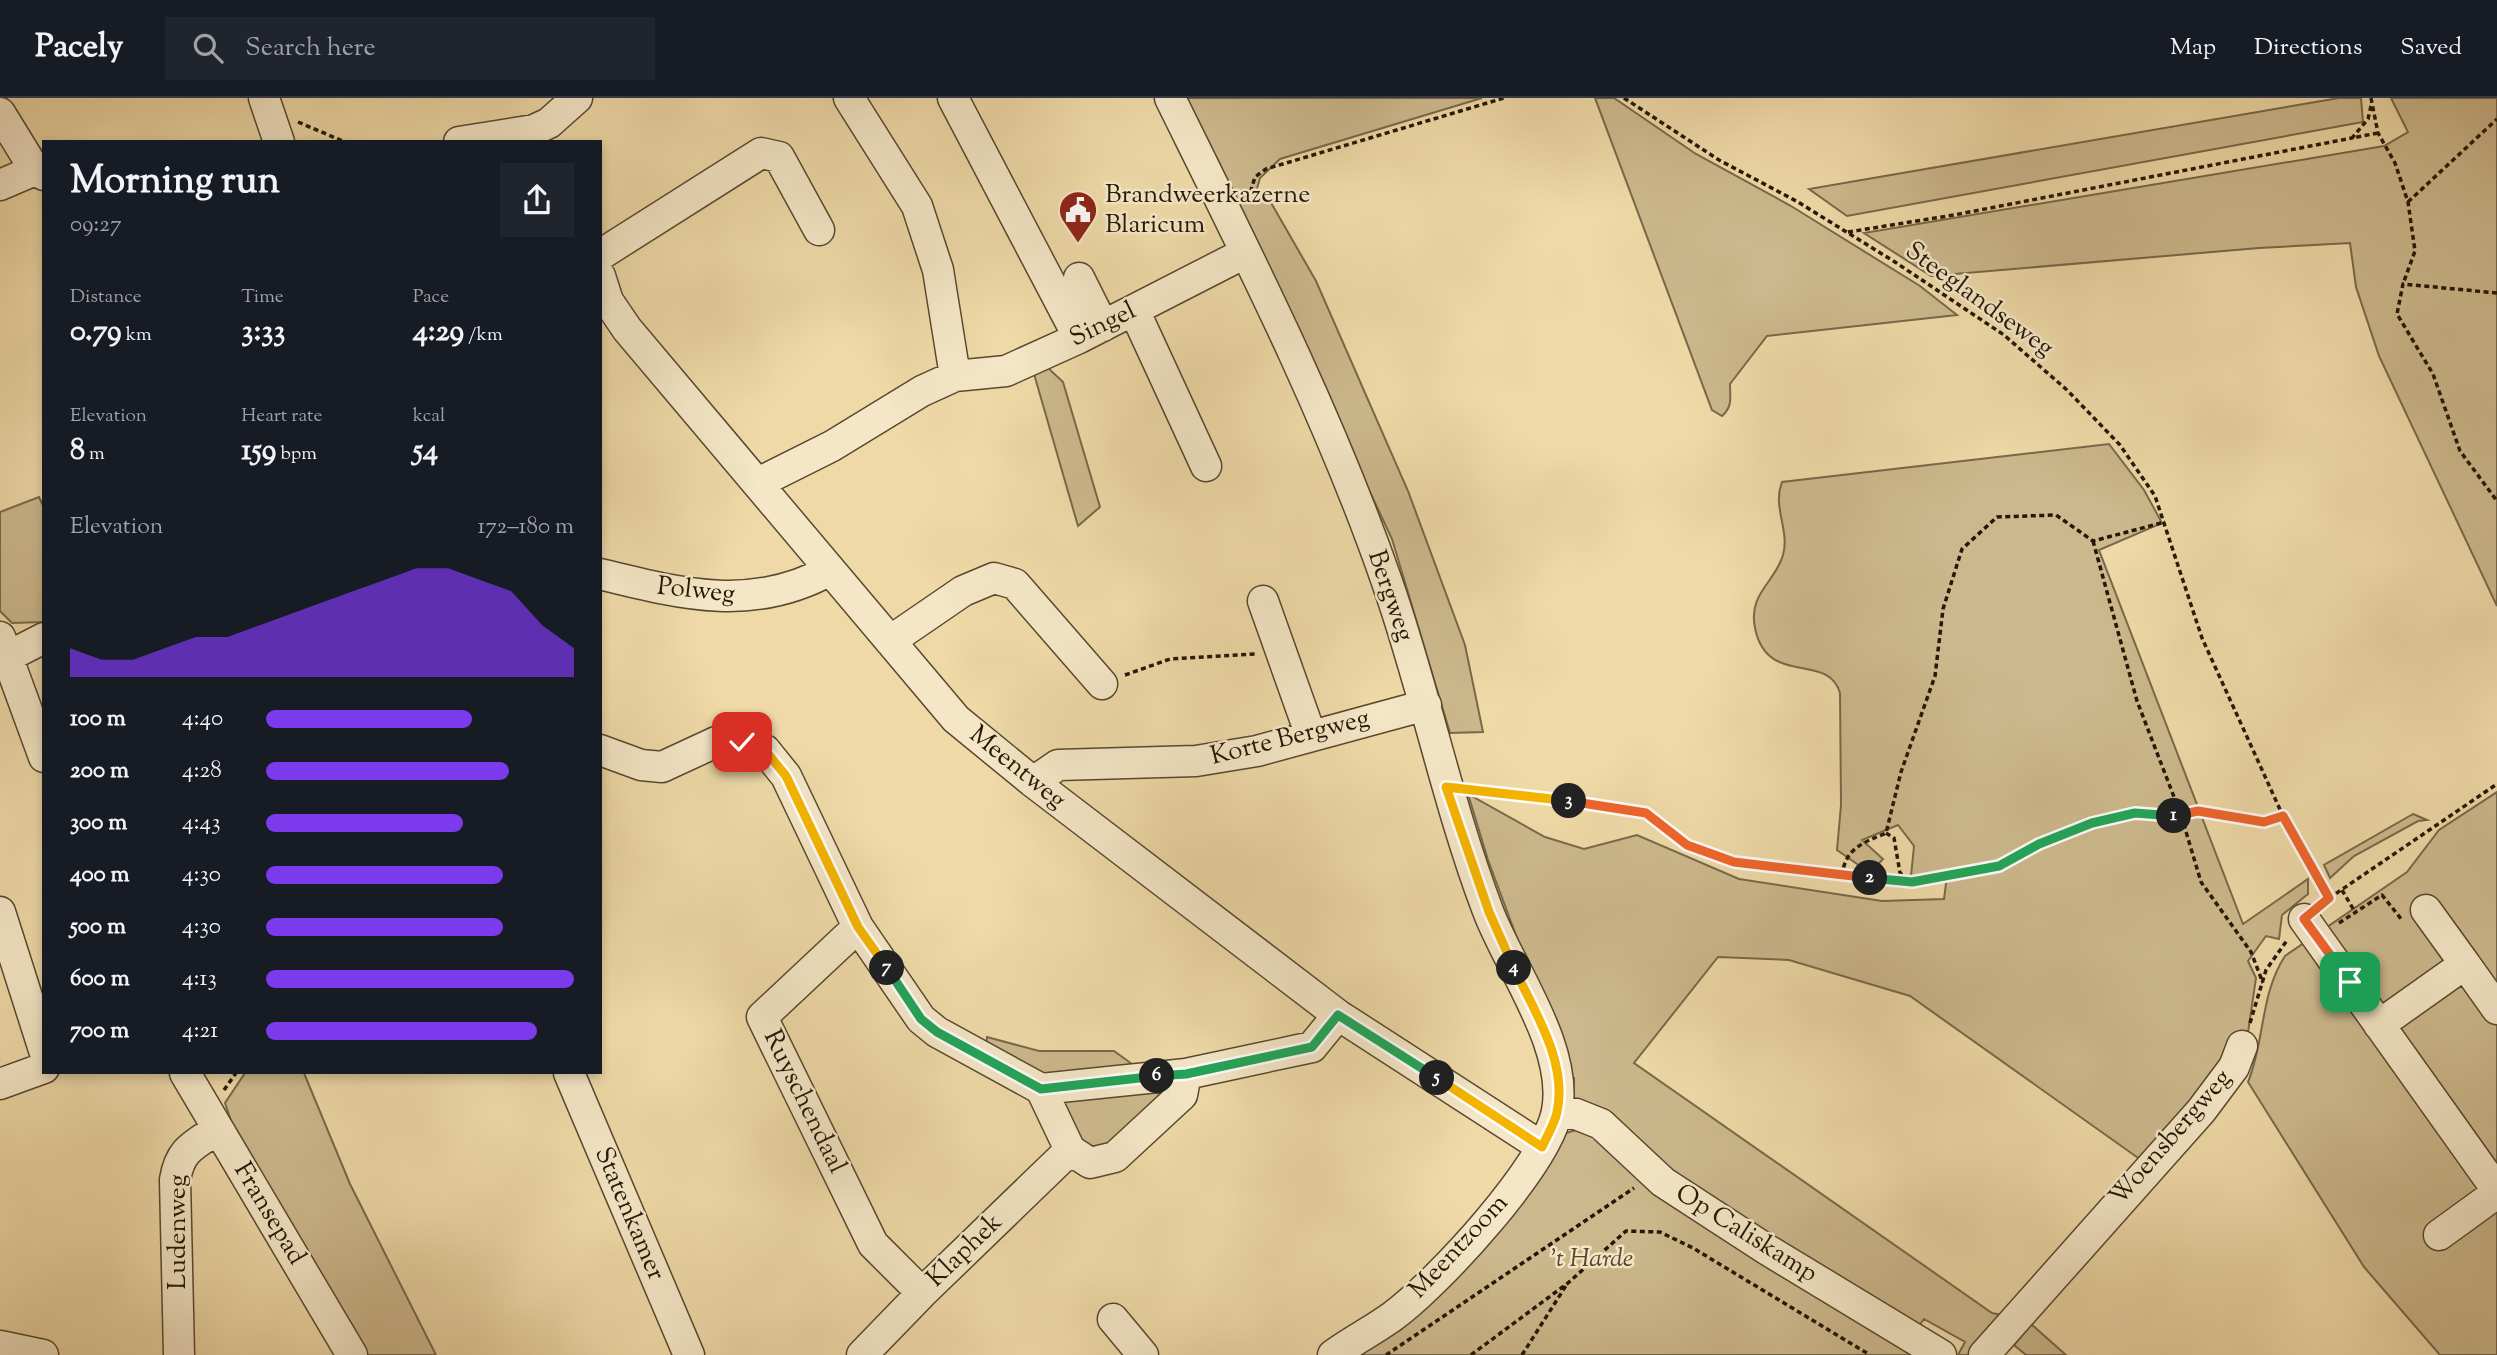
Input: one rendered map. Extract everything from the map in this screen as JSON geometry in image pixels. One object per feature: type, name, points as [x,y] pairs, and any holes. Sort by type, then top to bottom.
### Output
[{"type":"street","points":[[473,140],[534,131],[577,98]]},
{"type":"street","points":[[849,98],[917,206],[938,270],[955,376]]},
{"type":"street","points":[[953,98],[1091,332]]},
{"type":"street","name":"Bergweg","points":[[1170,98],[1315,398],[1387,580],[1426,705],[1446,787],[1489,912],[1547,1038],[1558,1074],[1557,1112]]},
{"type":"street","points":[[266,104],[278,140]]},
{"type":"street","points":[[0,113],[39,173],[0,185]]},
{"type":"street","points":[[602,254],[761,153],[779,158],[819,230]]},
{"type":"street","name":"Singel","points":[[758,483],[832,446],[922,391],[955,376],[1006,371],[1091,332],[1134,310],[1239,240]]},
{"type":"street","points":[[1079,278],[1091,332]]},
{"type":"street","name":"Meentweg","points":[[603,299],[956,719],[1033,782],[1338,1015],[1542,1147]]},
{"type":"street","points":[[1134,310],[1206,466]]},
{"type":"street","name":"Polweg","points":[[602,575],[667,591],[740,598],[808,582],[830,570]]},
{"type":"street","points":[[890,640],[962,591],[994,578],[1015,584],[1102,684]]},
{"type":"street","points":[[1263,601],[1311,736]]},
{"type":"street","points":[[42,638],[5,647],[42,751]]},
{"type":"street","name":"Korte Bergweg","points":[[1033,782],[1058,765],[1196,761],[1257,751],[1426,705]]},
{"type":"street","points":[[602,751],[641,765],[662,767],[716,742],[742,742],[765,750],[786,776],[858,927],[921,1019],[937,1032],[1041,1089],[1186,1074],[1312,1047],[1338,1015]]},
{"type":"street","points":[[2426,910],[2497,1009]]},
{"type":"street","points":[[0,912],[42,1044]]},
{"type":"street","points":[[2304,919],[2497,1191],[2439,1235]]},
{"type":"street","name":"Ruyschendaal","points":[[858,927],[762,1017],[873,1244],[922,1293]]},
{"type":"street","points":[[2379,1025],[2465,964]]},
{"type":"street","name":"Woensbergweg","points":[[1984,1355],[2201,1111],[2234,1067],[2242,1046]]},
{"type":"street","points":[[0,1084],[42,1069]]},
{"type":"street","name":"Fransepad","points":[[186,1074],[352,1355]]},
{"type":"street","name":"Statenkamer","points":[[569,1074],[690,1355]]},
{"type":"street","points":[[1041,1089],[1070,1150],[1090,1163],[1115,1157],[1182,1095],[1186,1074]]},
{"type":"street","name":"Meentzoom","points":[[1333,1355],[1395,1315],[1450,1263],[1487,1223],[1542,1147],[1557,1112]]},
{"type":"street","name":"Op Caliskamp","points":[[1557,1112],[1576,1114],[1601,1124],[1663,1182],[1766,1249],[1941,1355]]},
{"type":"street","name":"Ludenweg","points":[[179,1355],[175,1180],[178,1163],[185,1150],[218,1129]]},
{"type":"street","name":"Klaphek","points":[[862,1355],[1070,1150]]},
{"type":"street","points":[[1113,1319],[1143,1355]]},
{"type":"street","points":[[0,1346],[43,1355]]},
{"type":"path","points":[[1239,240],[1255,177],[1266,169],[1504,98]]},
{"type":"path","name":"Steeglandseweg","points":[[1624,98],[1720,160],[1846,232],[2004,335],[2067,390],[2120,445],[2155,496],[2202,638],[2283,816],[2329,898]]},
{"type":"path","points":[[2352,138],[2368,119],[2372,101]]},
{"type":"path","points":[[2372,101],[2378,133],[2395,163],[2408,202],[2414,251],[2397,314],[2433,374],[2460,451],[2497,501]]},
{"type":"path","points":[[266,104],[341,140]]},
{"type":"path","points":[[2408,202],[2497,119]]},
{"type":"path","points":[[1846,232],[1954,215],[2378,133]]},
{"type":"path","points":[[2403,284],[2497,293]]},
{"type":"path","points":[[1886,833],[1900,772],[1935,676],[1943,609],[1962,549],[1997,517],[2056,516],[2093,541],[2137,701],[2181,815],[2201,881],[2251,952],[2263,983]]},
{"type":"path","points":[[2093,541],[2165,522]]},
{"type":"path","points":[[1102,684],[1122,683],[1125,675],[1170,659],[1281,653]]},
{"type":"path","name":"Woensbergweg","points":[[2242,1046],[2266,970],[2304,919],[2329,898],[2497,784]]},
{"type":"path","points":[[1446,787],[1646,813],[1687,845],[1734,862],[1912,882],[1999,866],[2039,844],[2092,823],[2135,813],[2160,817],[2198,811],[2264,822],[2283,816]]},
{"type":"path","points":[[1842,876],[1843,863],[1853,848],[1886,833]]},
{"type":"path","points":[[1886,833],[1894,838],[1900,873],[1912,882]]},
{"type":"path","points":[[2342,890],[2355,912]]},
{"type":"path","points":[[2337,925],[2382,895],[2406,927],[2426,910]]},
{"type":"path","points":[[1386,1355],[1627,1189],[1663,1182]]},
{"type":"path","points":[[1471,1355],[1568,1283],[1626,1231],[1660,1232],[1693,1248],[1870,1355]]},
{"type":"path","points":[[1522,1355],[1568,1283]]},
{"type":"green space","points":[[1181,98],[1482,98],[1280,159],[1260,178],[1256,192],[1270,201],[1316,281],[1408,491],[1465,645],[1483,732],[1450,733],[1392,539],[1233,199]]},
{"type":"green space","points":[[1595,98],[1614,98],[1696,154],[1791,206],[1920,286],[1957,315],[1767,336],[1730,384],[1729,405],[1722,416],[1712,410]]},
{"type":"green space","points":[[2339,98],[2361,98],[2363,122],[1847,216],[1809,189]]},
{"type":"green space","points":[[2391,98],[2497,98],[2497,606],[2379,356],[2356,287],[2350,243],[2259,248],[1931,276],[1864,233],[2384,146],[2408,132]]},
{"type":"green space","points":[[1046,366],[1063,382],[1100,507],[1078,526],[1034,374]]},
{"type":"green space","points":[[2109,444],[2144,490],[2162,523],[2099,550],[2243,924],[2308,879],[2308,894],[2282,915],[2279,939],[2266,936],[2248,961],[2256,978],[2246,1046],[2148,1165],[1910,996],[1789,960],[1718,957],[1634,1063],[1992,1313],[2007,1316],[1974,1355],[1958,1355],[1965,1342],[1924,1319],[1916,1330],[1673,1176],[1573,1097],[1574,1078],[1567,1073],[1488,860],[1468,794],[1545,837],[1584,849],[1637,835],[1739,879],[1882,901],[1944,899],[1947,876],[1911,876],[1914,846],[1898,825],[1862,840],[1883,859],[1870,873],[1837,850],[1841,805],[1840,693],[1833,681],[1823,674],[1784,664],[1772,658],[1762,646],[1755,628],[1755,606],[1779,565],[1785,546],[1779,500],[1782,482]]},
{"type":"green space","points":[[39,497],[42,504],[42,622],[12,623],[0,611],[0,512]]},
{"type":"green space","points":[[2497,792],[2497,1355],[2440,1355],[2364,1267],[2248,1082],[2271,986],[2285,956],[2407,872],[2439,830]]},
{"type":"green space","points":[[2413,814],[2427,820],[2418,821],[2354,856],[2330,878],[2324,865]]},
{"type":"green space","points":[[987,1037],[1039,1051],[1114,1051],[1143,1072],[1036,1083],[985,1057]]},
{"type":"green space","points":[[244,1074],[304,1074],[350,1184],[436,1355],[367,1355],[232,1124],[225,1103]]},
{"type":"green space","points":[[1171,1083],[1106,1151],[1092,1161],[1062,1101]]},
{"type":"green space","name":"'t Harde","points":[[1576,1130],[1587,1131],[1923,1355],[1349,1355],[1559,1135]]},
{"type":"green space","points":[[2031,1324],[2066,1355],[2026,1355],[2014,1345]]},
{"type":"place","name":"Brandweerkazerne Blaricum","points":[[1078,244]]},
{"type":"route","points":[[742,742],[765,750],[786,776],[858,927],[921,1019],[937,1032],[1041,1089],[1186,1074],[1312,1047],[1338,1015],[1542,1147],[1557,1112],[1558,1074],[1547,1038],[1489,912],[1446,787],[1646,813],[1687,845],[1734,862],[1912,882],[1999,866],[2039,844],[2092,823],[2135,813],[2160,817],[2198,811],[2264,822],[2283,816],[2329,898],[2304,919],[2350,982]]}]
